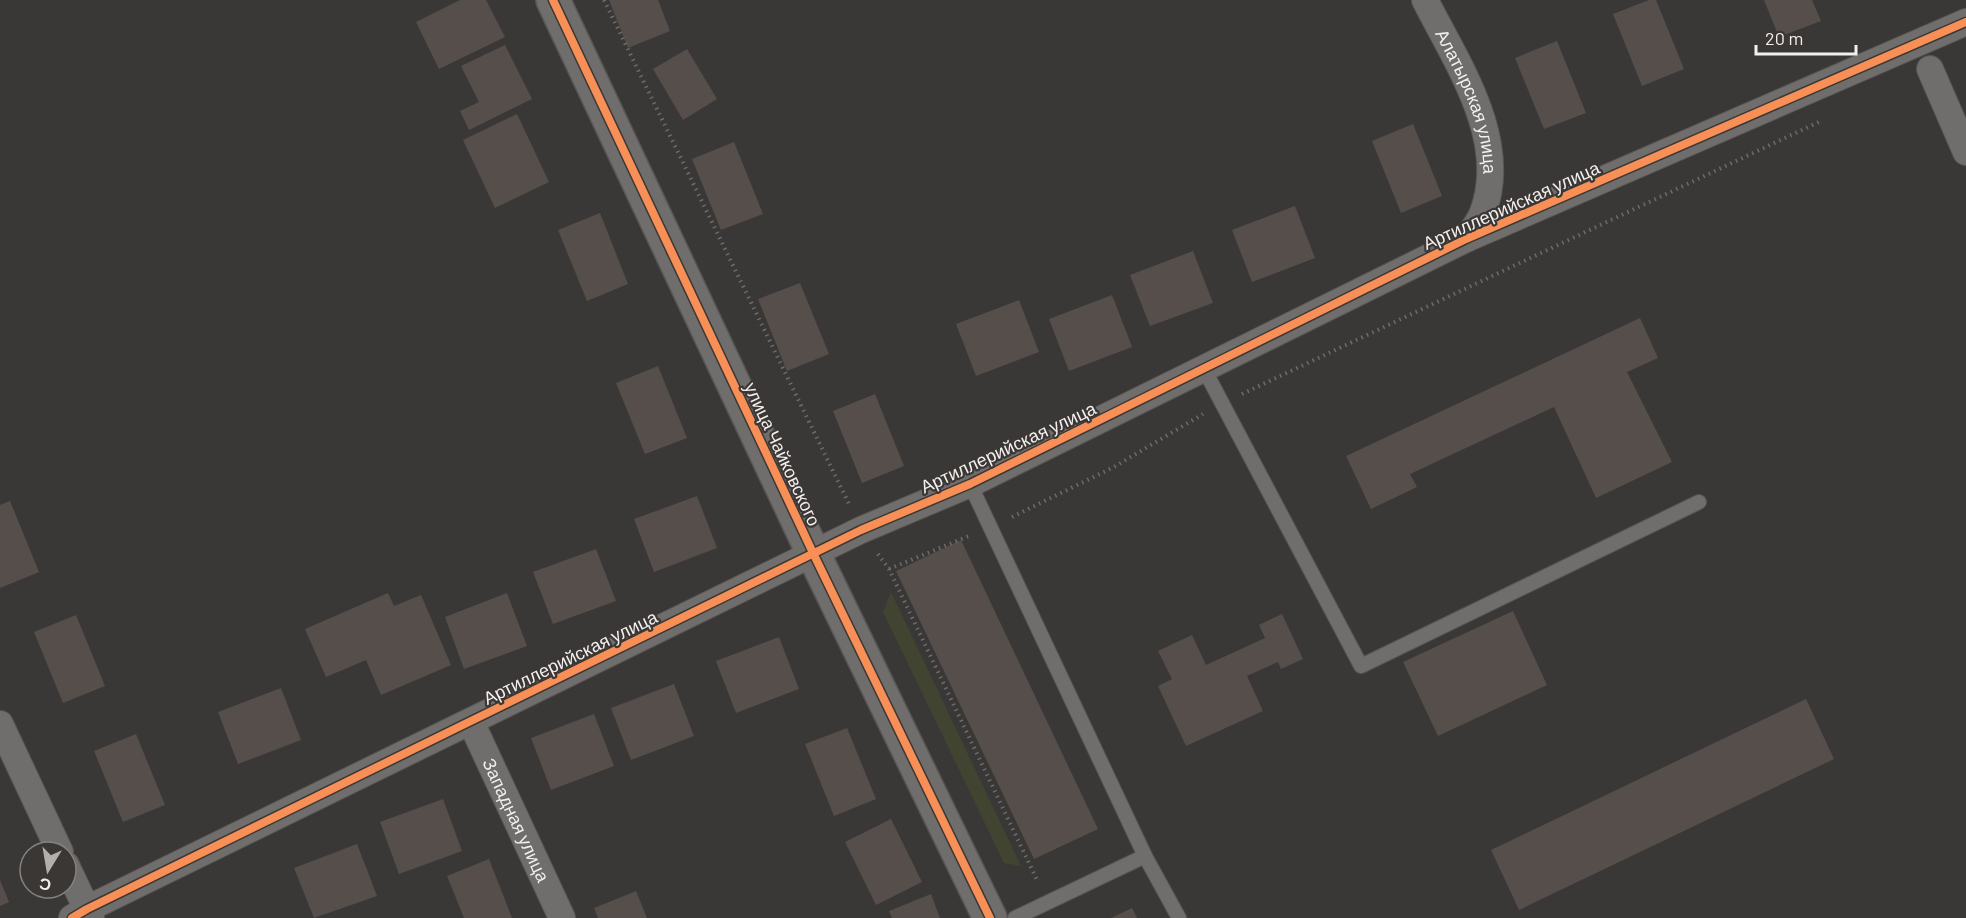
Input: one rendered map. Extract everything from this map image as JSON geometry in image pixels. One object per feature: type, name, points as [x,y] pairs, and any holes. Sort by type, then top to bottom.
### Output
[{"type":"street","name":"улица Чайковского","points":[[553,0],[814,555],[990,918]]},
{"type":"street","name":"Алатырская улица","points":[[1425,0],[1476,102],[1489,148],[1490,181],[1483,213],[1466,239]]},
{"type":"street","name":"Артиллерийская улица","points":[[83,915],[861,530],[970,484],[1466,239],[1966,22]]},
{"type":"street","points":[[1930,69],[1966,152]]},
{"type":"street","name":"Западная улица","points":[[471,722],[562,918]]},
{"type":"street","points":[[0,724],[54,840]]},
{"type":"street","points":[[78,900],[83,915]]},
{"type":"lane","points":[[1204,369],[1361,666],[1699,501]]},
{"type":"lane","points":[[970,484],[1146,856],[1179,918]]},
{"type":"lane","points":[[1015,918],[1146,856]]},
{"type":"path","points":[[604,0],[861,530],[889,569],[1048,902]]},
{"type":"path","points":[[889,569],[991,527],[1114,467],[1223,403],[1823,120]]},
{"type":"green space","points":[[891,592],[1021,866],[1004,863],[883,612]]},
{"type":"building","points":[[460,0],[486,0],[505,37],[439,69],[416,22]]},
{"type":"building","points":[[609,0],[658,0],[670,31],[628,48]]},
{"type":"building","points":[[1649,0],[1656,0],[1684,69],[1642,86],[1613,14]]},
{"type":"building","points":[[1764,0],[1812,0],[1821,21],[1779,37]]},
{"type":"building","points":[[1557,41],[1586,113],[1544,129],[1515,58]]},
{"type":"building","points":[[505,45],[532,99],[469,130],[460,111],[479,102],[461,66]]},
{"type":"building","points":[[687,49],[717,99],[683,120],[653,69]]},
{"type":"building","points":[[517,114],[549,182],[495,208],[463,140]]},
{"type":"building","points":[[1413,124],[1442,196],[1401,213],[1372,141]]},
{"type":"building","points":[[734,142],[763,214],[721,230],[692,159]]},
{"type":"building","points":[[1295,206],[1315,258],[1252,282],[1232,230]]},
{"type":"building","points":[[600,213],[628,284],[587,301],[558,230]]},
{"type":"building","points":[[1193,251],[1213,303],[1150,326],[1130,275]]},
{"type":"building","points":[[800,283],[829,354],[787,371],[758,299]]},
{"type":"building","points":[[1112,295],[1132,347],[1069,371],[1049,319]]},
{"type":"building","points":[[1019,300],[1039,352],[976,376],[956,324]]},
{"type":"building","points":[[1640,318],[1658,358],[1627,372],[1672,462],[1596,498],[1554,407],[1410,474],[1417,487],[1371,509],[1346,456]]},
{"type":"building","points":[[658,366],[687,438],[645,454],[616,383]]},
{"type":"building","points":[[875,394],[904,466],[862,483],[833,411]]},
{"type":"building","points":[[697,496],[717,548],[654,572],[634,519]]},
{"type":"building","points":[[10,501],[39,572],[0,588],[0,505]]},
{"type":"building","points":[[961,540],[1098,829],[1034,859],[896,571]]},
{"type":"building","points":[[596,549],[616,601],[553,624],[533,572]]},
{"type":"building","points":[[388,593],[394,606],[421,595],[451,665],[381,695],[366,660],[326,677],[305,629]]},
{"type":"building","points":[[507,593],[527,646],[464,669],[445,617]]},
{"type":"building","points":[[1513,611],[1547,685],[1438,736],[1403,662]]},
{"type":"building","points":[[1282,614],[1303,659],[1281,669],[1278,662],[1247,676],[1263,711],[1186,746],[1158,686],[1172,679],[1158,651],[1192,635],[1206,665],[1265,638],[1259,625]]},
{"type":"building","points":[[76,615],[105,686],[63,703],[34,632]]},
{"type":"building","points":[[779,637],[799,689],[736,713],[716,661]]},
{"type":"building","points":[[674,684],[694,736],[631,760],[611,708]]},
{"type":"building","points":[[281,688],[301,740],[238,764],[218,712]]},
{"type":"building","points":[[1806,699],[1834,759],[1519,910],[1491,850]]},
{"type":"building","points":[[594,714],[614,766],[551,790],[531,738]]},
{"type":"building","points":[[847,728],[876,799],[834,816],[805,744]]},
{"type":"building","points":[[136,734],[165,805],[123,822],[94,751]]},
{"type":"building","points":[[443,799],[462,851],[399,874],[380,822]]},
{"type":"building","points":[[891,819],[922,882],[876,905],[845,842]]},
{"type":"building","points":[[357,844],[377,896],[314,918],[294,868]]},
{"type":"building","points":[[489,859],[512,918],[464,918],[447,876]]},
{"type":"building","points":[[0,880],[9,902],[0,906]]},
{"type":"building","points":[[636,891],[647,918],[598,918],[594,908]]},
{"type":"building","points":[[931,894],[940,918],[892,918],[889,911]]},
{"type":"building","points":[[1132,908],[1137,918],[1111,918]]},
{"type":"cycle path","points":[[553,0],[814,555],[990,918]]},
{"type":"cycle path","points":[[72,918],[861,530],[970,484],[1466,239],[1966,22]]}]
